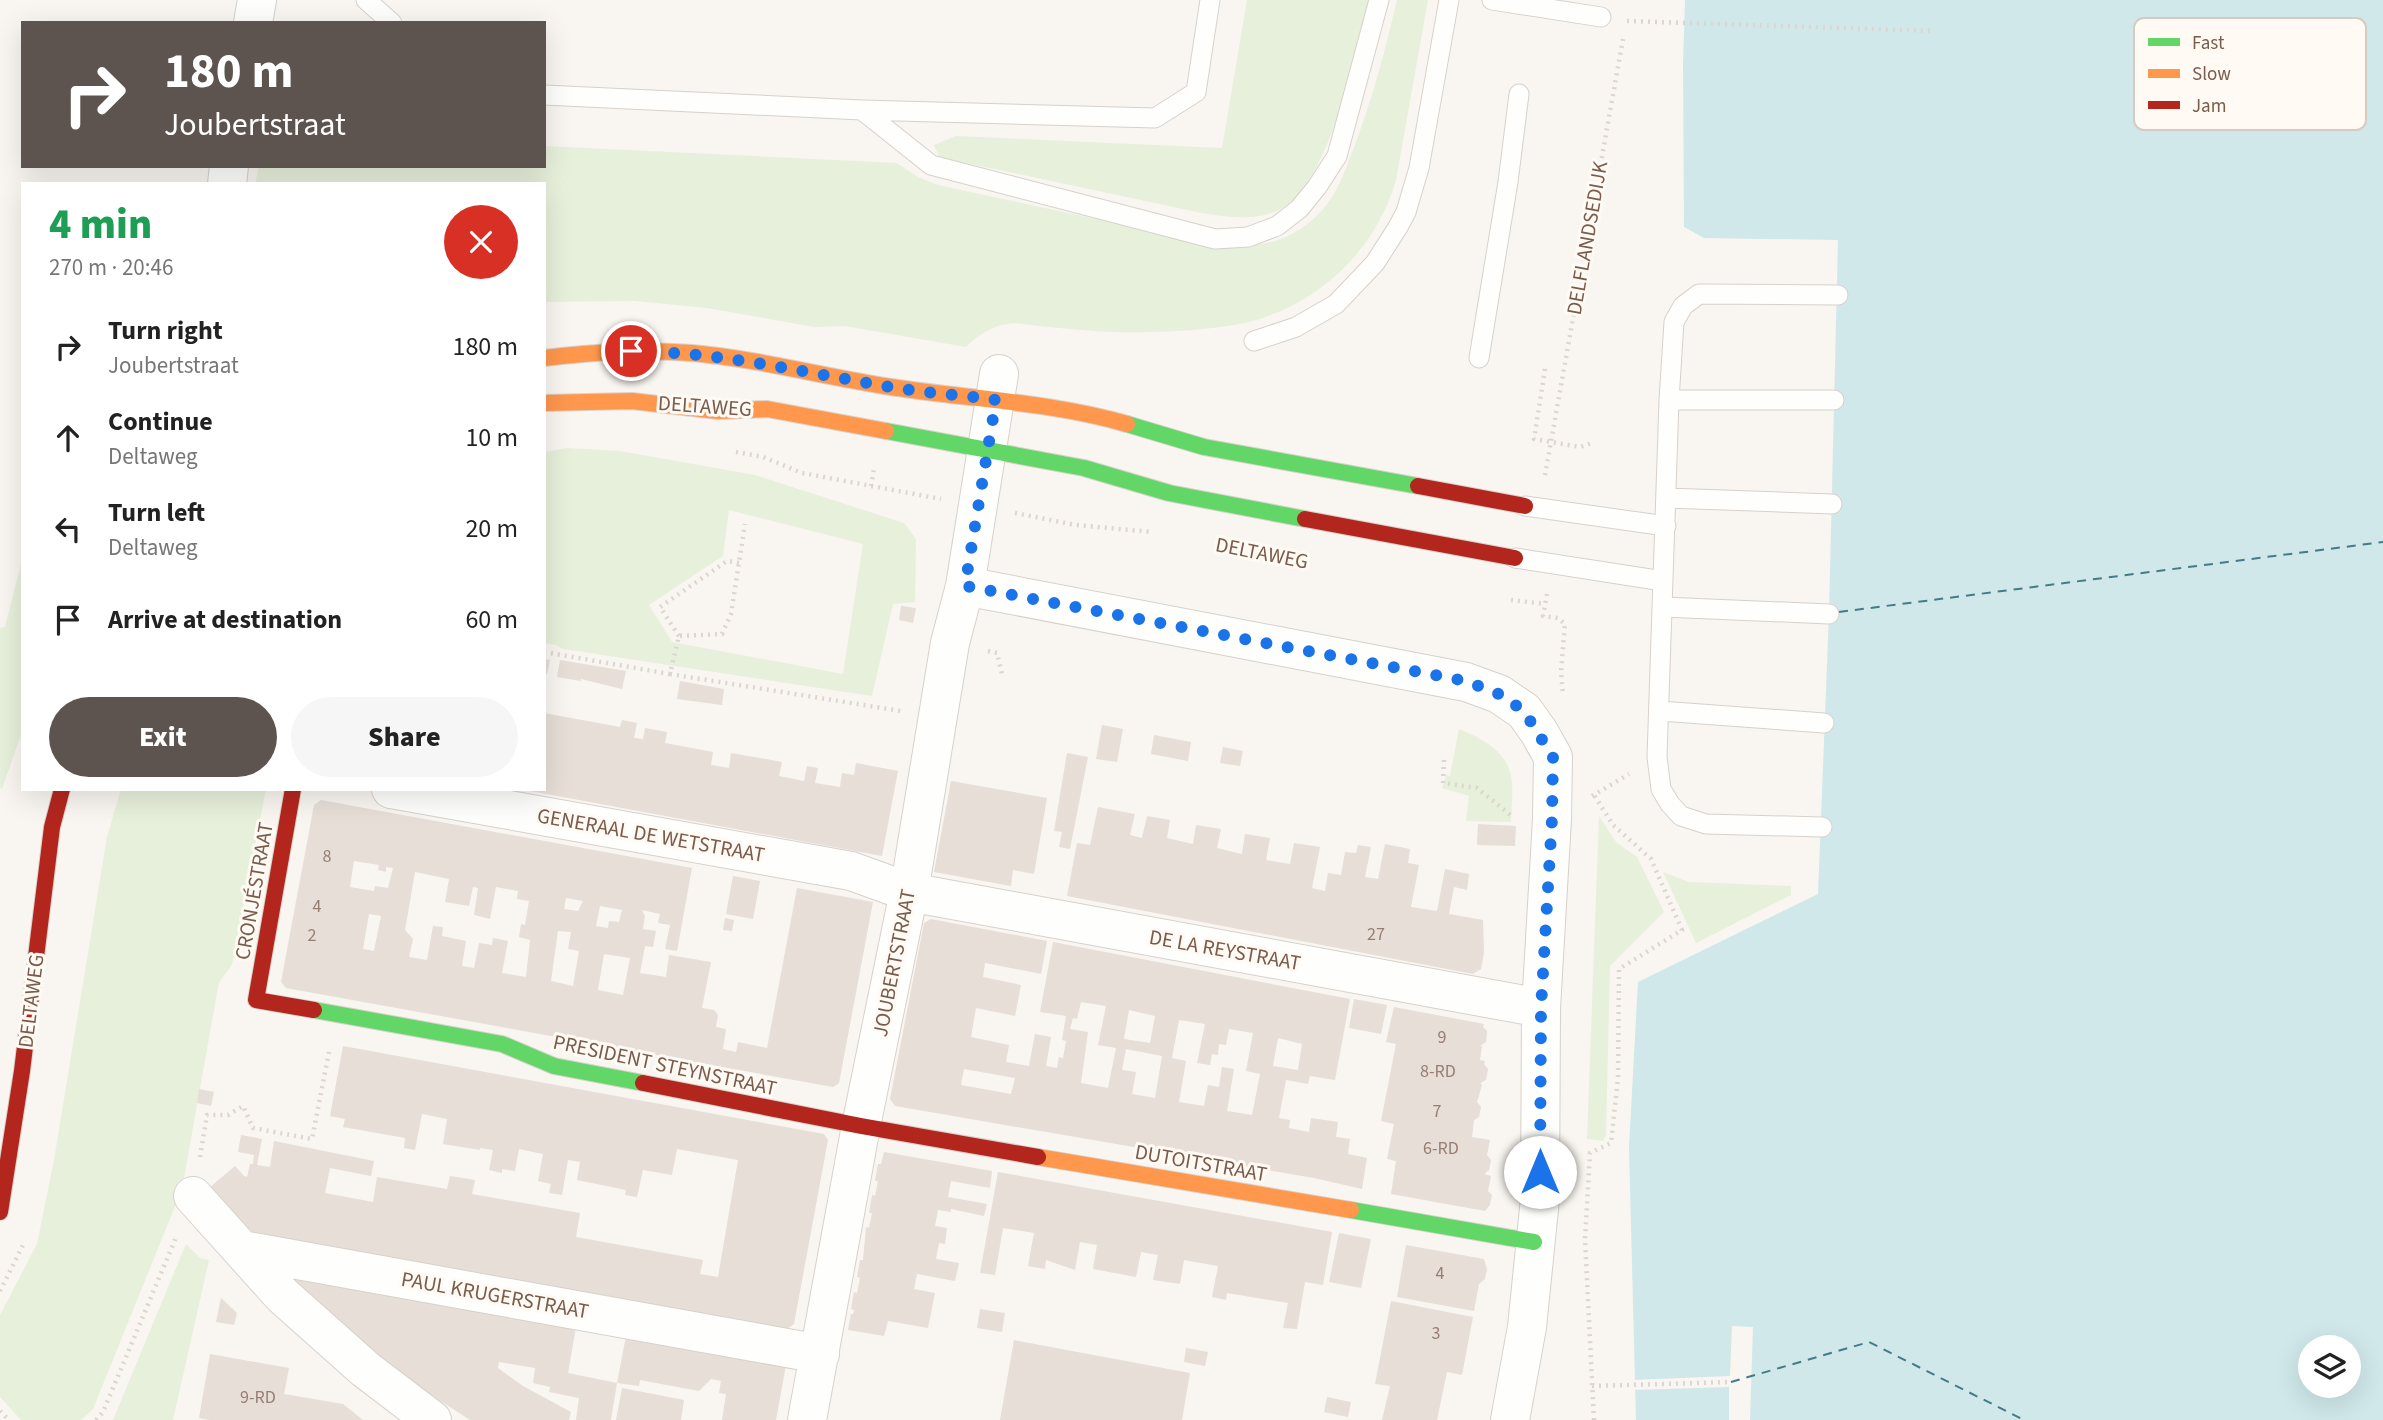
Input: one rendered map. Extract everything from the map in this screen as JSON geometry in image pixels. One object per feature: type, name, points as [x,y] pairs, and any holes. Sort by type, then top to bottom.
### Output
[{"type":"main road","points":[[546,358],[611,350],[692,353],[754,361],[890,387],[998,387],[1204,447],[1525,506]]},
{"type":"main road","name":"DELTAWEG","points":[[546,403],[632,401],[718,411],[767,409],[1109,474],[1169,493],[1515,558]]},
{"type":"main road","name":"DELTAWEG","points":[[0,1212],[22,1072],[52,827],[61,791]]},
{"type":"main road","name":"CRONJÉSTRAAT","points":[[256,1000],[293,791]]},
{"type":"main road","name":"PRESIDENT STEYNSTRAAT","points":[[256,1000],[502,1044],[554,1066],[861,1126]]},
{"type":"main road","name":"DUTOITSTRAAT","points":[[861,1126],[1534,1241]]},
{"type":"street","points":[[253,21],[257,0]]},
{"type":"street","points":[[979,505],[998,387]]},
{"type":"street","name":"JOUBERTSTRAAT","points":[[807,1420],[861,1126],[909,892],[950,643],[965,586],[979,505]]},
{"type":"street","points":[[965,586],[1466,681],[1499,694],[1524,711],[1553,757],[1552,819],[1541,1008],[1540,1199],[1527,1327],[1510,1420]]},
{"type":"street","name":"GENERAAL DE WETSTRAAT","points":[[402,791],[852,871],[909,892]]},
{"type":"street","name":"DE LA REYSTRAAT","points":[[909,892],[1541,1008]]},
{"type":"street","points":[[193,1196],[282,1296],[365,1369],[432,1420]]},
{"type":"street","name":"PAUL KRUGERSTRAAT","points":[[242,1250],[820,1354]]},
{"type":"lane","points":[[366,0],[390,21]]},
{"type":"lane","points":[[546,95],[862,110],[1155,118],[1196,92],[1210,0]]},
{"type":"lane","points":[[862,110],[931,165],[1215,239],[1248,237],[1277,226],[1299,209],[1337,156],[1379,0]]},
{"type":"lane","points":[[1254,341],[1296,327],[1336,304],[1375,263],[1398,227],[1406,212],[1419,168],[1449,0]]},
{"type":"lane","points":[[1492,0],[1601,17]]},
{"type":"lane","points":[[1479,358],[1508,182],[1519,94]]},
{"type":"lane","points":[[1822,827],[1706,824],[1681,816],[1661,789],[1657,757],[1674,322],[1683,306],[1699,294],[1838,295]]},
{"type":"lane","points":[[1669,400],[1834,400]]},
{"type":"lane","points":[[1667,498],[1832,504]]},
{"type":"lane","points":[[1525,506],[1666,526]]},
{"type":"lane","points":[[1515,558],[1663,581]]},
{"type":"lane","points":[[1662,607],[1829,614]]},
{"type":"lane","points":[[1660,711],[1824,723]]},
{"type":"path","name":"DELFLANDSEDIJK","points":[[1545,477],[1627,10]]},
{"type":"path","points":[[1626,21],[1934,31]]},
{"type":"path","points":[[1545,369],[1534,439],[1580,447],[1592,443]]},
{"type":"path","name":"DELTAWEG","points":[[726,450],[763,457],[802,473],[1076,525],[1158,533]]},
{"type":"path","points":[[872,486],[875,466]]},
{"type":"path","points":[[679,636],[722,634],[731,614],[745,524]]},
{"type":"path","points":[[670,674],[679,636],[660,607],[727,561],[739,563]]},
{"type":"path","points":[[1510,599],[1545,604],[1543,616],[1558,618],[1565,624],[1561,672],[1563,695]]},
{"type":"path","points":[[546,652],[938,717]]},
{"type":"path","points":[[1594,795],[1657,757]]},
{"type":"path","points":[[1444,760],[1443,783],[1477,788],[1511,817],[1552,819]]},
{"type":"path","points":[[1590,787],[1612,825],[1651,859],[1682,930],[1619,968],[1618,1078],[1611,1143],[1590,1153],[1585,1240],[1594,1420]]},
{"type":"path","points":[[96,1420],[103,1412],[193,1196],[207,1115],[228,1115],[243,1106],[253,1128],[312,1139],[336,1014]]},
{"type":"path","points":[[1592,1386],[1731,1382]]},
{"type":"path","points":[[0,1411],[9,1420]]},
{"type":"green space","points":[[1247,0],[1370,0],[1349,82],[1326,146],[1313,174],[1298,196],[1281,209],[1252,217],[1202,213],[939,156],[934,145],[956,136],[1222,148]]},
{"type":"green space","points":[[1397,0],[1428,0],[1396,180],[1388,203],[1365,244],[1333,279],[1293,305],[1271,315],[1236,325],[1194,330],[1094,331],[1011,323],[990,329],[966,347],[845,326],[814,327],[707,308],[635,301],[546,302],[546,182],[255,182],[259,168],[546,168],[546,146],[897,163],[918,177],[938,185],[1216,245],[1263,244],[1290,235],[1317,216],[1329,201],[1347,166],[1383,57]]},
{"type":"green space","points":[[567,448],[620,451],[755,475],[904,523],[916,539],[915,602],[893,604],[872,696],[563,649],[546,643],[546,452]],"holes":[[[729,510],[863,544],[843,674],[672,642],[649,605],[723,556]]]},
{"type":"green space","points":[[21,564],[21,735],[2,789],[0,628],[5,627]]},
{"type":"green space","points":[[1459,729],[1492,747],[1509,768],[1512,782],[1511,822],[1466,821],[1469,796],[1442,788],[1446,775],[1450,776]]},
{"type":"green space","points":[[120,791],[266,791],[232,965],[219,982],[182,1189],[93,1409],[81,1420],[21,1420],[0,1397],[0,1315],[37,1244],[54,1160],[107,837]]},
{"type":"green space","points":[[1599,816],[1616,842],[1637,857],[1664,912],[1610,966],[1606,1135],[1603,1141],[1587,1139]]},
{"type":"green space","points":[[1663,872],[1689,882],[1791,886],[1791,895],[1696,943]]},
{"type":"green space","points":[[186,1244],[200,1258],[209,1260],[173,1420],[113,1420]]},
{"type":"water","points":[[1685,0],[2383,0],[2383,1420],[1636,1420],[1629,1147],[1638,982],[1818,894],[1829,614],[1838,240],[1704,238],[1684,227]]},
{"type":"pier","points":[[1732,1326],[1753,1327],[1750,1420],[1729,1420],[1729,1387],[1632,1390],[1632,1380],[1730,1376]]},
{"type":"building","points":[[901,606],[916,608],[913,623],[899,620]]},
{"type":"building","points":[[546,659],[550,660],[546,674]]},
{"type":"building","points":[[560,660],[626,671],[622,689],[581,679],[557,677]]},
{"type":"building","points":[[680,681],[724,689],[722,705],[677,699]]},
{"type":"building","points":[[546,713],[620,727],[622,720],[637,723],[634,738],[643,739],[645,728],[667,732],[665,743],[713,752],[711,765],[729,768],[731,753],[766,759],[782,762],[779,776],[804,781],[807,766],[818,768],[815,783],[840,787],[842,773],[854,775],[856,763],[898,771],[882,856],[530,791],[546,791]]},
{"type":"building","points":[[1102,725],[1123,729],[1117,762],[1096,759]]},
{"type":"building","points":[[1154,735],[1191,742],[1188,761],[1151,754]]},
{"type":"building","points":[[1223,747],[1243,751],[1240,766],[1220,763]]},
{"type":"building","points":[[1067,753],[1088,757],[1070,849],[1059,847],[1062,832],[1054,831]]},
{"type":"building","points":[[951,781],[1047,798],[1034,874],[1013,870],[1011,886],[934,872]]},
{"type":"building","points":[[321,800],[692,868],[677,951],[665,949],[670,925],[658,923],[660,914],[642,910],[645,916],[643,929],[656,931],[653,947],[645,946],[640,973],[666,977],[669,955],[711,962],[702,1008],[714,1010],[718,1015],[716,1027],[726,1029],[723,1049],[736,1052],[738,1042],[767,1048],[797,888],[873,902],[839,1083],[833,1087],[286,988],[281,982],[314,805]],"holes":[[[354,861],[379,865],[378,870],[386,872],[386,867],[393,868],[388,888],[375,886],[374,891],[350,887]],[[415,872],[449,879],[445,902],[469,906],[473,887],[478,888],[474,915],[490,919],[496,887],[518,891],[517,899],[529,901],[525,925],[521,924],[519,937],[530,940],[526,977],[502,973],[508,941],[493,938],[492,945],[479,943],[474,968],[462,966],[466,941],[442,936],[443,927],[433,926],[427,960],[409,957],[413,939],[405,930]],[[566,898],[583,901],[578,911],[564,909]],[[600,906],[622,910],[619,922],[609,921],[608,928],[596,926]],[[369,914],[381,916],[374,951],[363,949]],[[558,931],[571,932],[568,949],[579,951],[573,986],[551,981]],[[604,954],[630,958],[623,995],[598,990]]]},
{"type":"building","points":[[1098,807],[1135,814],[1130,835],[1142,838],[1147,816],[1170,820],[1167,838],[1193,844],[1196,825],[1221,829],[1217,848],[1242,854],[1245,834],[1270,838],[1266,860],[1290,864],[1294,843],[1320,847],[1312,888],[1325,891],[1328,873],[1341,875],[1345,852],[1356,853],[1358,845],[1371,847],[1365,877],[1378,879],[1385,844],[1410,849],[1408,863],[1419,865],[1411,907],[1437,911],[1445,869],[1469,874],[1467,890],[1454,887],[1449,914],[1483,920],[1484,952],[1481,969],[1473,974],[1067,896],[1077,843],[1090,845]]},
{"type":"building","points":[[1478,824],[1516,826],[1515,846],[1477,845]]},
{"type":"building","points":[[733,876],[760,881],[753,919],[726,914]]},
{"type":"building","points":[[725,918],[734,920],[732,931],[723,930]]},
{"type":"building","points":[[931,919],[1047,941],[1041,974],[985,963],[983,977],[1021,985],[1015,1016],[976,1008],[971,1037],[1009,1045],[1006,1062],[1029,1066],[1035,1034],[1051,1037],[1046,1066],[1057,1068],[1059,1057],[1063,1058],[1066,1041],[1062,1040],[1066,1016],[1040,1012],[1053,942],[1350,999],[1335,1080],[1310,1076],[1308,1084],[1286,1080],[1279,1118],[1290,1120],[1289,1128],[1309,1132],[1311,1118],[1338,1122],[1336,1137],[1350,1139],[1348,1154],[1367,1158],[1362,1189],[1314,1178],[895,1106],[890,1099],[924,923]],"holes":[[[1081,1002],[1106,1006],[1098,1045],[1116,1048],[1108,1088],[1081,1083],[1088,1032],[1070,1029],[1073,1018],[1077,1019]],[[1129,1010],[1155,1016],[1150,1043],[1124,1039]],[[1179,1020],[1205,1024],[1197,1063],[1210,1065],[1212,1054],[1218,1055],[1219,1044],[1226,1045],[1229,1029],[1253,1033],[1246,1071],[1260,1074],[1252,1115],[1227,1111],[1234,1069],[1222,1067],[1219,1087],[1208,1085],[1204,1106],[1179,1102],[1186,1061],[1172,1058]],[[1278,1038],[1302,1044],[1298,1070],[1273,1066]],[[1126,1049],[1162,1056],[1155,1098],[1132,1094],[1136,1072],[1122,1070]],[[964,1069],[1015,1078],[1011,1094],[961,1085]]]},
{"type":"building","points":[[1354,999],[1387,1005],[1381,1034],[1349,1028]]},
{"type":"building","points":[[1394,1007],[1484,1024],[1483,1027],[1487,1031],[1486,1042],[1480,1046],[1480,1060],[1485,1061],[1488,1069],[1486,1080],[1480,1083],[1482,1085],[1477,1102],[1481,1107],[1479,1117],[1474,1120],[1472,1137],[1490,1140],[1487,1155],[1491,1160],[1489,1170],[1484,1174],[1491,1176],[1488,1191],[1492,1195],[1490,1205],[1485,1211],[1391,1194],[1396,1161],[1387,1159],[1394,1124],[1381,1121],[1396,1044],[1386,1042]]},
{"type":"building","points":[[343,1046],[824,1134],[828,1140],[794,1324],[787,1329],[245,1231],[209,1188],[235,1166],[247,1177],[254,1155],[238,1152],[241,1135],[262,1139],[257,1165],[270,1167],[274,1141],[374,1161],[371,1176],[330,1168],[325,1193],[373,1202],[377,1177],[447,1189],[450,1176],[475,1180],[472,1194],[580,1213],[576,1237],[703,1260],[700,1274],[718,1277],[738,1160],[677,1149],[672,1175],[643,1170],[637,1197],[625,1195],[626,1190],[577,1180],[580,1162],[568,1160],[562,1195],[549,1193],[551,1184],[538,1181],[543,1154],[519,1149],[515,1171],[502,1169],[502,1173],[489,1170],[493,1150],[443,1144],[447,1119],[422,1114],[415,1150],[404,1148],[405,1138],[343,1127],[345,1119],[330,1116]]},
{"type":"building","points":[[199,1089],[214,1092],[211,1106],[197,1103]]},
{"type":"building","points":[[884,1152],[992,1171],[990,1188],[951,1181],[948,1197],[987,1204],[984,1216],[951,1209],[951,1212],[938,1210],[935,1226],[947,1228],[945,1244],[939,1243],[936,1259],[959,1263],[955,1281],[917,1274],[914,1289],[935,1293],[928,1328],[888,1321],[884,1336],[848,1330],[854,1310],[851,1309],[854,1292],[857,1293],[860,1278],[857,1277],[860,1260],[863,1260],[866,1227],[869,1228],[872,1213],[869,1213],[872,1195],[875,1196],[878,1181],[875,1181],[878,1164],[881,1164]]},
{"type":"building","points":[[998,1172],[1332,1232],[1323,1285],[1305,1282],[1297,1329],[1283,1328],[1288,1303],[1227,1293],[1226,1300],[1212,1297],[1218,1266],[1184,1260],[1180,1284],[1153,1280],[1158,1255],[1141,1252],[1136,1277],[1093,1269],[1097,1245],[1080,1242],[1075,1270],[1046,1260],[1045,1269],[1028,1266],[1034,1233],[1003,1228],[995,1275],[980,1273]]},
{"type":"building","points":[[1339,1233],[1371,1239],[1361,1288],[1329,1282]]},
{"type":"building","points":[[1406,1245],[1484,1259],[1487,1269],[1485,1279],[1479,1284],[1474,1311],[1397,1297]]},
{"type":"building","points":[[292,1275],[576,1327],[568,1373],[617,1383],[611,1420],[576,1420],[579,1398],[549,1392],[550,1387],[533,1383],[535,1368],[499,1362],[498,1368],[523,1386],[571,1412],[569,1420],[470,1420],[370,1355],[290,1282]]},
{"type":"building","points":[[221,1298],[237,1313],[234,1325],[216,1322]]},
{"type":"building","points":[[1391,1301],[1473,1317],[1462,1375],[1447,1372],[1437,1420],[1382,1420],[1390,1386],[1375,1384]]},
{"type":"building","points":[[980,1309],[1005,1313],[1002,1332],[977,1328]]},
{"type":"building","points":[[626,1336],[786,1365],[776,1420],[722,1420],[726,1394],[719,1393],[721,1381],[711,1379],[699,1391],[640,1380],[639,1386],[617,1383]]},
{"type":"building","points":[[1014,1340],[1190,1373],[1182,1420],[1000,1420]]},
{"type":"building","points":[[1186,1348],[1208,1352],[1205,1366],[1184,1362]]},
{"type":"building","points":[[210,1354],[289,1368],[284,1394],[343,1404],[363,1420],[199,1418]]},
{"type":"building","points":[[622,1388],[684,1400],[681,1420],[616,1420]]},
{"type":"building","points":[[1327,1397],[1351,1402],[1348,1417],[1324,1412]]},
{"type":"ferry route","points":[[1839,612],[2383,542]]},
{"type":"ferry route","points":[[1731,1382],[1869,1342],[2024,1420]]},
{"type":"traffic: fast","points":[[1127,424],[1204,447],[1418,486]]},
{"type":"traffic: fast","points":[[886,431],[1084,468],[1169,493],[1305,519]]},
{"type":"traffic: fast","points":[[314,1010],[502,1044],[554,1066],[643,1083]]},
{"type":"traffic: fast","points":[[1351,1210],[1534,1242]]},
{"type":"traffic: slow","points":[[546,358],[636,351],[692,353],[891,387],[1069,411],[1127,424]]},
{"type":"traffic: slow","points":[[546,403],[632,401],[718,411],[767,409],[886,431]]},
{"type":"traffic: slow","points":[[1038,1157],[1351,1210]]},
{"type":"traffic: jam","points":[[1418,486],[1525,506]]},
{"type":"traffic: jam","points":[[1305,519],[1515,558]]},
{"type":"traffic: jam","points":[[0,1212],[22,1071],[52,827],[61,791]]},
{"type":"traffic: jam","points":[[293,791],[256,1000],[314,1010]]},
{"type":"traffic: jam","points":[[643,1083],[861,1126],[1038,1157]]},
{"type":"route","points":[[631,351],[692,353],[754,361],[890,387],[996,400],[965,586],[1466,681],[1499,694],[1524,711],[1553,757],[1541,1008],[1540,1172]]}]
